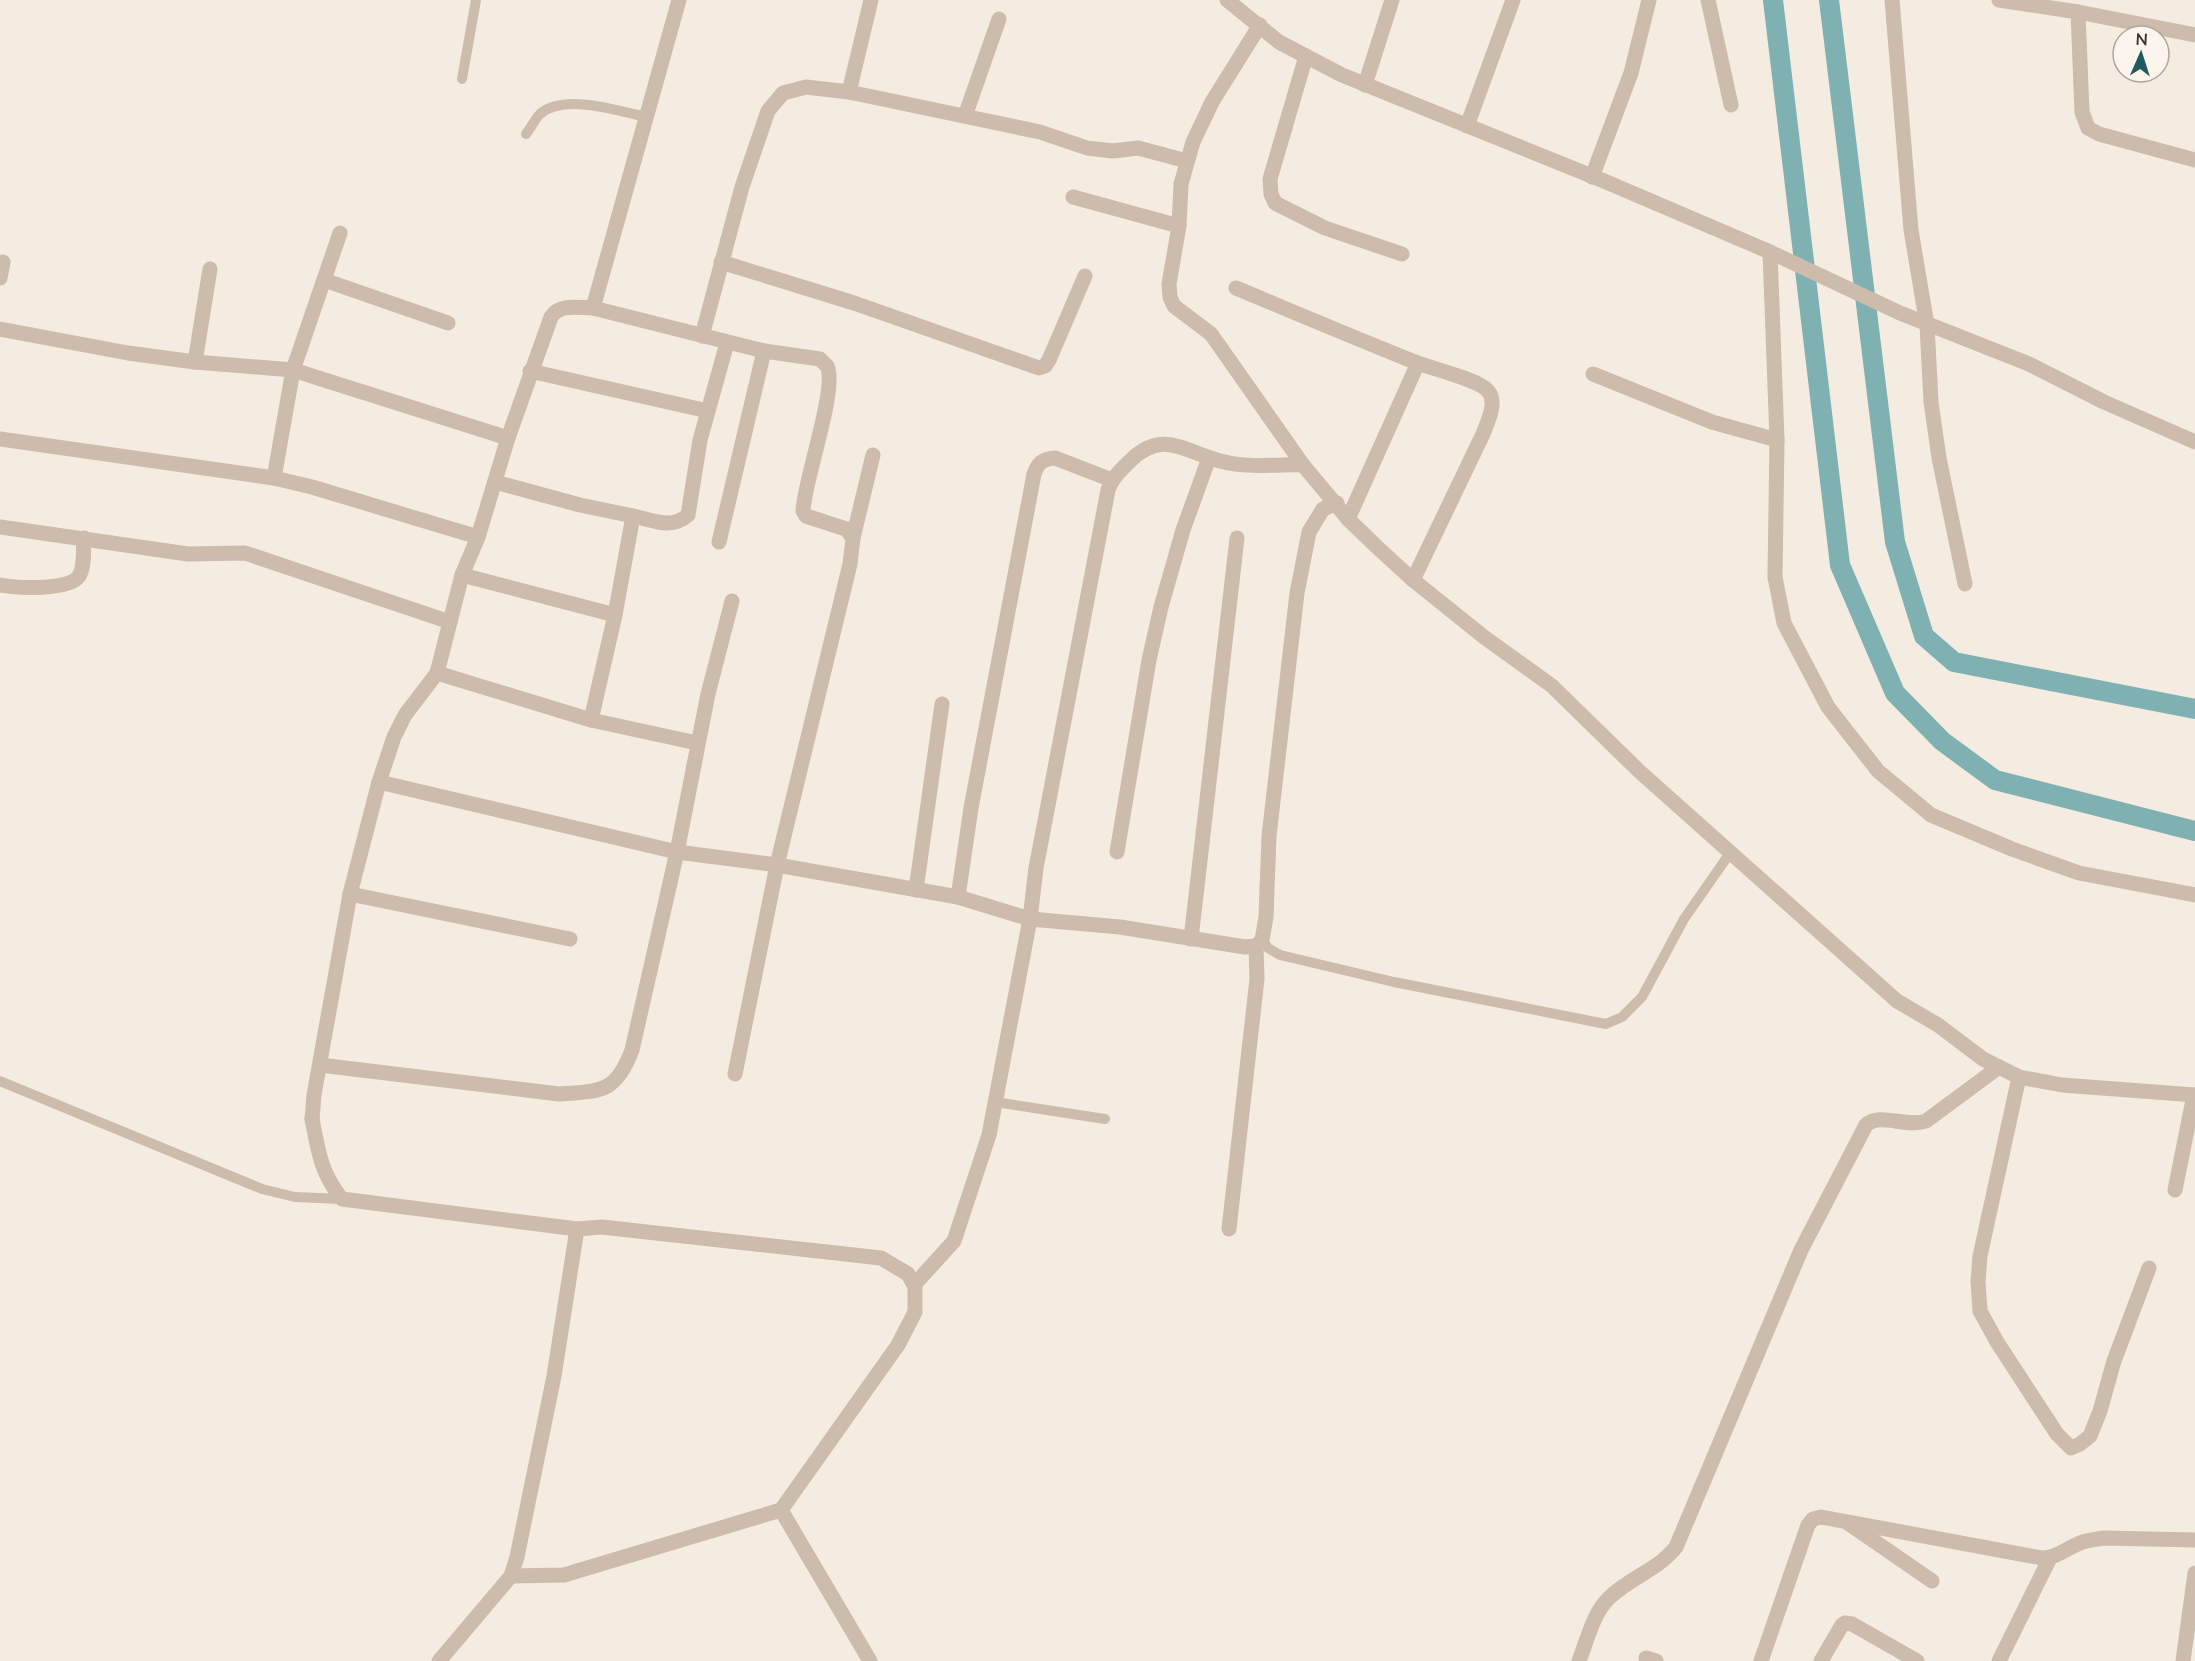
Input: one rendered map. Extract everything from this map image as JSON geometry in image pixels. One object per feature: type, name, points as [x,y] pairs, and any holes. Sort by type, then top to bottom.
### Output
[{"type":"street","points":[[593,309],[679,0]]},
{"type":"street","points":[[849,92],[871,0]]},
{"type":"street","points":[[1365,85],[1392,0]]},
{"type":"street","points":[[1467,126],[1513,0]]},
{"type":"street","points":[[1593,177],[1630,73],[1649,0]]},
{"type":"street","points":[[1708,0],[1731,105]]},
{"type":"street","points":[[1892,0],[1911,230],[1927,325],[1931,402],[1939,458],[1965,584]]},
{"type":"street","points":[[1999,0],[2078,12],[2195,35]]},
{"type":"street","points":[[1237,3],[1279,42],[1365,85],[1593,177],[1770,252],[1927,325],[2030,364],[2104,402],[2195,442]]},
{"type":"street","points":[[2078,12],[2082,112],[2088,128],[2099,134],[2195,160]]},
{"type":"street","points":[[965,116],[999,19]]},
{"type":"street","points":[[1260,25],[1212,102],[1192,142],[1181,184],[1179,226],[1169,284],[1170,297],[1174,306],[1211,334],[1303,465],[1348,519],[1413,579],[1484,637],[1552,686],[1639,771],[1897,1001],[1938,1026],[1983,1059],[2019,1077],[2062,1085],[2195,1095],[2175,1190]]},
{"type":"street","points":[[1306,56],[1270,179],[1271,194],[1275,203],[1325,228],[1402,254]]},
{"type":"street","points":[[702,336],[752,156],[768,111],[783,93],[806,87],[849,92],[1040,132],[1087,148],[1113,151],[1138,148],[1187,161]]},
{"type":"street","points":[[1073,197],[1179,226]]},
{"type":"street","points":[[274,478],[292,370],[340,233]]},
{"type":"street","points":[[1770,252],[1777,440],[1775,577],[1784,623],[1828,707],[1878,771],[1931,815],[2012,849],[2079,873],[2195,895]]},
{"type":"street","points":[[0,278],[3,262]]},
{"type":"street","points":[[721,262],[854,303],[1039,369],[1049,360],[1085,276]]},
{"type":"street","points":[[195,362],[210,268]]},
{"type":"street","points":[[324,280],[448,323]]},
{"type":"street","points":[[1236,288],[1418,363],[1480,384],[1489,392],[1492,399],[1491,412],[1483,434],[1413,579]]},
{"type":"street","points":[[511,1576],[564,1575],[781,1510],[898,1345],[915,1312],[914,1285],[908,1274],[881,1258],[602,1227],[577,1229],[342,1199],[330,1185],[319,1156],[312,1119],[320,1065],[350,894],[379,782],[394,737],[405,715],[437,673],[462,575],[478,537],[530,372],[556,310],[562,308],[593,309],[727,343],[820,359],[827,367],[829,379],[826,404],[803,511],[806,516],[846,529],[853,538]]},
{"type":"street","points":[[0,329],[128,353],[195,362],[292,370],[508,438]]},
{"type":"street","points":[[495,482],[580,505],[671,524],[681,521],[688,515],[700,440],[727,343]]},
{"type":"street","points":[[719,543],[764,351]]},
{"type":"street","points":[[1348,519],[1418,363]]},
{"type":"street","points":[[530,372],[708,411]]},
{"type":"street","points":[[1593,374],[1712,422],[1777,440]]},
{"type":"street","points":[[0,439],[274,478],[312,487],[478,537]]},
{"type":"street","points":[[914,1285],[954,1241],[963,1220],[972,1184],[989,1135],[1030,919],[1038,857],[1108,490],[1112,480],[1140,452],[1154,444],[1171,444],[1209,458],[1252,466],[1303,465]]},
{"type":"street","points":[[735,1074],[777,864],[850,564],[853,538],[873,454]]},
{"type":"street","points":[[958,897],[971,808],[1034,474],[1038,464],[1044,459],[1054,458],[1112,480]]},
{"type":"street","points":[[1117,852],[1149,660],[1161,607],[1183,530],[1209,458]]},
{"type":"street","points":[[1229,1229],[1259,943],[1266,917],[1270,825],[1297,593],[1309,532],[1323,509],[1337,504]]},
{"type":"street","points":[[591,720],[615,615],[633,516]]},
{"type":"street","points":[[0,526],[189,554],[245,553],[450,622]]},
{"type":"street","points":[[0,585],[58,586],[72,582],[79,578],[84,538]]},
{"type":"street","points":[[1191,939],[1237,538]]},
{"type":"street","points":[[462,575],[615,615]]},
{"type":"street","points":[[320,1065],[559,1094],[594,1092],[614,1083],[624,1071],[632,1050],[677,852],[697,742],[732,601]]},
{"type":"street","points":[[437,673],[591,720],[697,742]]},
{"type":"street","points":[[916,890],[942,704]]},
{"type":"street","points":[[379,782],[677,852],[777,864],[958,897],[1030,919],[1120,927],[1245,948],[1259,943]]},
{"type":"street","points":[[350,894],[570,939]]},
{"type":"street","points":[[1579,1661],[1599,1611],[1607,1599],[1664,1560],[1676,1547],[1801,1250],[1866,1125],[1876,1119],[1913,1125],[1926,1121],[2000,1067]]},
{"type":"street","points":[[2019,1077],[1980,1256],[1978,1282],[1980,1311],[1997,1342],[2057,1434],[2071,1448],[2090,1436],[2100,1412],[2114,1361],[2149,1268]]},
{"type":"street","points":[[439,1661],[511,1576],[517,1557],[554,1376],[577,1229]]},
{"type":"street","points":[[781,1510],[870,1661]]},
{"type":"street","points":[[1761,1661],[1808,1525],[1813,1519],[1821,1517],[1843,1520],[2050,1558]]},
{"type":"street","points":[[1843,1520],[1932,1581]]},
{"type":"street","points":[[1999,1661],[2050,1558],[2079,1543],[2104,1538],[2195,1540]]},
{"type":"street","points":[[2183,1661],[2195,1574]]},
{"type":"street","points":[[1821,1661],[1845,1623],[1852,1624],[1917,1661]]},
{"type":"lane","points":[[462,79],[476,0]]},
{"type":"lane","points":[[526,134],[540,114],[555,106],[577,104],[602,107],[646,117]]},
{"type":"lane","points":[[1259,943],[1280,955],[1394,982],[1606,1024],[1622,1017],[1642,997],[1684,919],[1730,853]]},
{"type":"lane","points":[[0,1081],[262,1189],[296,1197],[342,1199]]},
{"type":"lane","points":[[995,1102],[1105,1119]]},
{"type":"waterway","points":[[1773,0],[1840,565],[1895,693],[1942,741],[1995,780],[2195,831]]},
{"type":"waterway","points":[[1829,0],[1895,542],[1924,636],[1954,662],[2195,709]]}]
